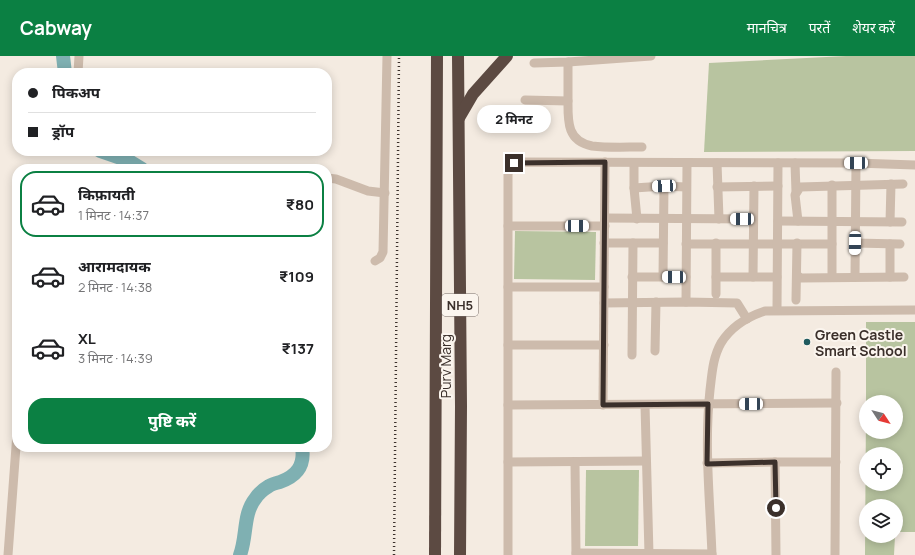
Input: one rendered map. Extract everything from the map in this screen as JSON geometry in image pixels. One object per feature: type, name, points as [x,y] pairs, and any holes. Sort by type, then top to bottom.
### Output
[{"type":"highway","name":"Purv Marg","points":[[436,555],[437,56]]},
{"type":"highway","name":"Purv Marg","points":[[458,56],[460,555]]},
{"type":"highway","points":[[459,118],[473,94],[507,56]]},
{"type":"street","points":[[78,68],[79,56]]},
{"type":"street","points":[[375,261],[380,258],[383,252],[387,56]]},
{"type":"street","points":[[534,63],[651,56]]},
{"type":"street","points":[[568,62],[569,127],[574,135],[581,142],[592,146],[642,147]]},
{"type":"street","points":[[525,100],[568,101]]},
{"type":"street","points":[[603,405],[605,162]]},
{"type":"street","points":[[508,555],[508,174],[511,165],[514,163],[605,162],[856,163],[915,165]]},
{"type":"street","points":[[634,163],[636,218]]},
{"type":"street","points":[[686,302],[687,163]]},
{"type":"street","points":[[717,163],[719,219]]},
{"type":"street","points":[[777,310],[778,163]]},
{"type":"street","points":[[795,163],[798,222]]},
{"type":"street","points":[[855,277],[856,163]]},
{"type":"street","points":[[332,179],[368,191],[385,193]]},
{"type":"street","points":[[890,184],[890,222]]},
{"type":"street","points":[[796,192],[798,188],[804,186],[903,184]]},
{"type":"street","points":[[634,188],[664,186],[686,187]]},
{"type":"street","points":[[663,277],[664,186]]},
{"type":"street","points":[[753,277],[754,186]]},
{"type":"street","points":[[717,187],[778,186]]},
{"type":"street","points":[[832,186],[832,277]]},
{"type":"street","points":[[508,226],[605,222],[636,218],[754,219]]},
{"type":"street","points":[[778,221],[902,222]]},
{"type":"street","points":[[604,243],[663,243]]},
{"type":"street","points":[[632,355],[633,243]]},
{"type":"street","points":[[716,243],[716,294]]},
{"type":"street","points":[[796,300],[798,276],[796,272],[797,243]]},
{"type":"street","points":[[855,243],[900,244]]},
{"type":"street","points":[[686,244],[832,244]]},
{"type":"street","points":[[890,244],[890,277]]},
{"type":"street","points":[[716,276],[777,277]]},
{"type":"street","points":[[798,276],[801,278],[904,277]]},
{"type":"street","points":[[632,277],[686,277]]},
{"type":"street","points":[[508,287],[604,287]]},
{"type":"street","points":[[655,351],[656,302]]},
{"type":"street","points":[[604,303],[737,303],[747,319]]},
{"type":"street","points":[[575,462],[576,554],[712,555],[707,464],[708,404],[713,364],[717,351],[731,330],[747,319],[765,311],[915,310]]},
{"type":"street","points":[[508,344],[604,345]]},
{"type":"street","points":[[835,555],[836,372]]},
{"type":"street","points":[[508,405],[645,405],[836,402]]},
{"type":"street","points":[[645,405],[649,554]]},
{"type":"street","points":[[8,555],[16,452]]},
{"type":"street","points":[[508,462],[646,462]]},
{"type":"street","points":[[775,462],[776,555]]},
{"type":"street","points":[[707,464],[836,462]]},
{"type":"green space","points":[[846,56],[915,56],[915,151],[704,152],[709,63]]},
{"type":"green space","points":[[515,231],[596,232],[595,280],[514,279]]},
{"type":"green space","points":[[866,322],[915,322],[915,532],[903,532],[903,499],[865,499],[865,491],[903,491],[903,447],[866,447],[866,439],[903,439],[903,395],[866,395]]},
{"type":"green space","points":[[586,470],[639,470],[638,546],[585,546]]},
{"type":"green space","points":[[865,543],[895,543],[894,555],[865,555]]},
{"type":"waterway","points":[[63,56],[64,68]]},
{"type":"waterway","points":[[114,156],[134,164]]},
{"type":"waterway","points":[[240,555],[251,505],[258,495],[265,489],[271,485],[286,480],[295,473],[301,464],[303,452]]},
{"type":"railway","points":[[394,555],[399,56]]},
{"type":"place","name":"Green Castle Smart School","points":[[807,342]]},
{"type":"route","points":[[514,163],[605,162],[603,405],[708,404],[707,464],[775,462],[776,508]]}]
